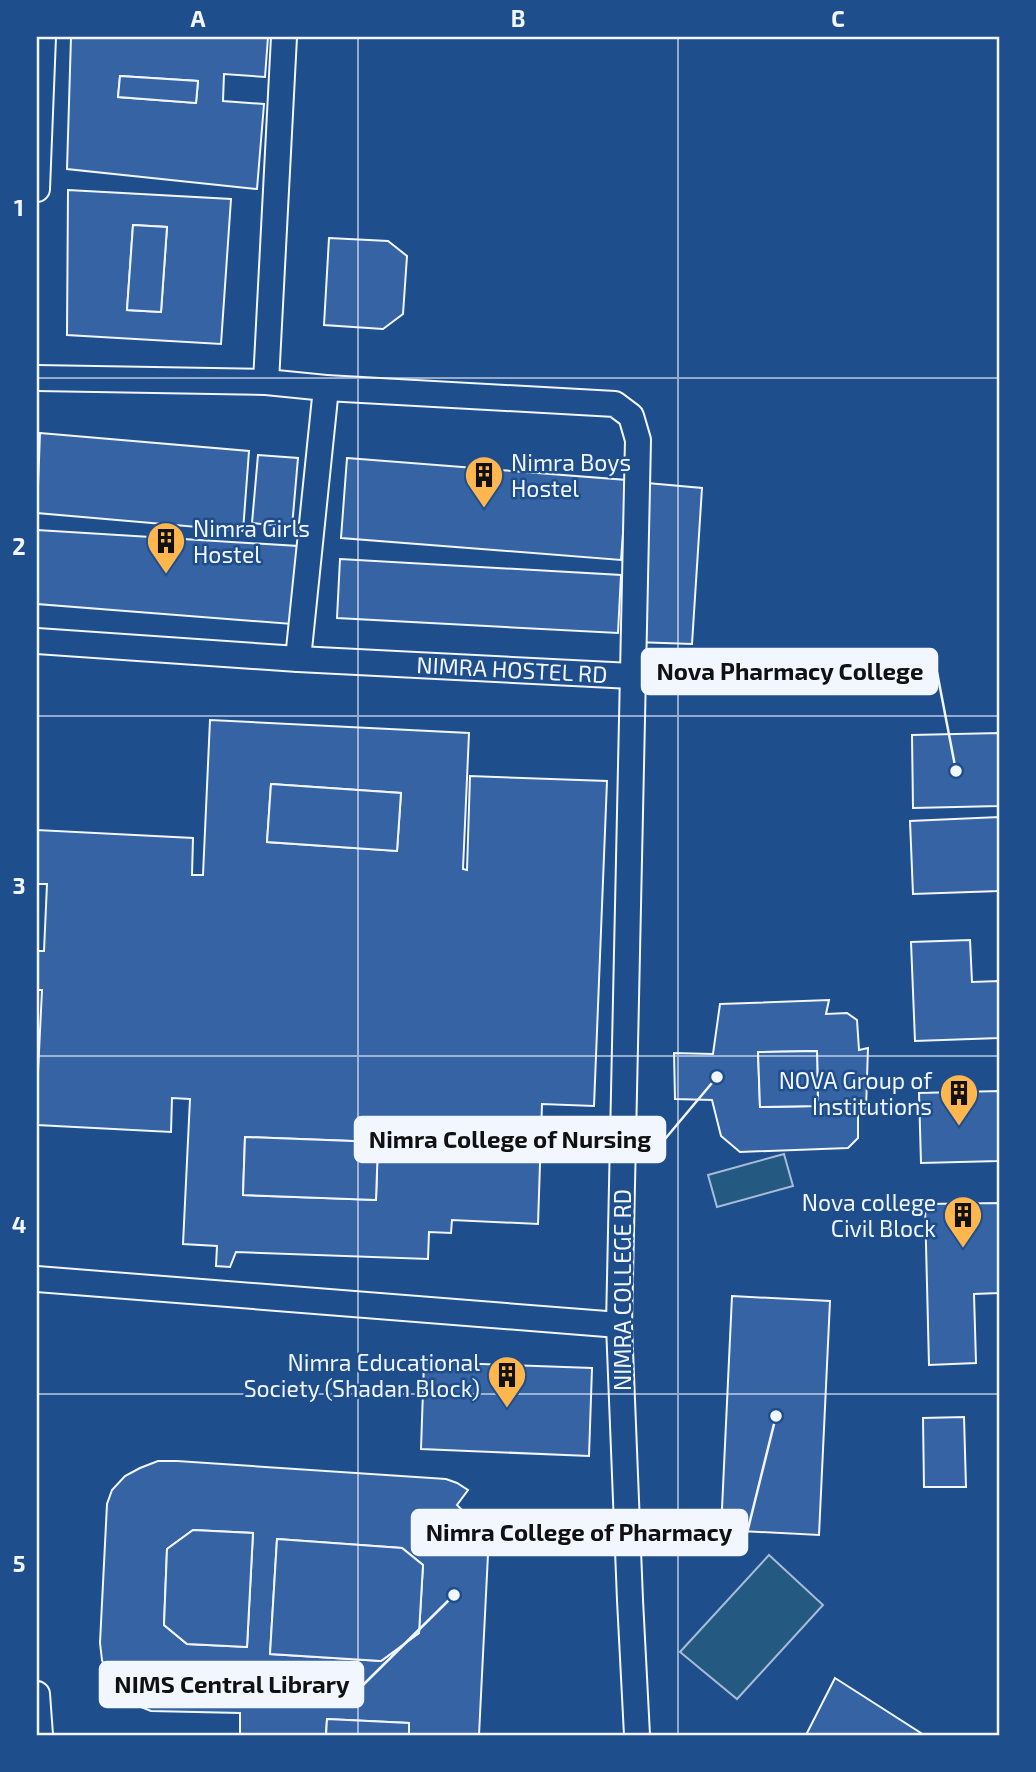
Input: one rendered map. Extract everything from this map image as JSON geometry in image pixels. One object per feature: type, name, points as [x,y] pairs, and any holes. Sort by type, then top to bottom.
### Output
[{"type":"street","points":[[37,189],[43,37]]},
{"type":"street","points":[[266,382],[284,37]]},
{"type":"street","name":"NIMRA HOSTEL RD","points":[[37,378],[266,382],[327,388],[615,404],[631,416],[638,440],[632,676],[298,659],[37,641]]},
{"type":"street","points":[[298,659],[327,388]]},
{"type":"street","name":"NIMRA COLLEGE RD","points":[[632,676],[619,1325],[637,1735]]},
{"type":"street","points":[[37,1279],[619,1325]]},
{"type":"street","points":[[37,1694],[40,1735]]},
{"type":"shaded area","points":[[784,1154],[793,1186],[717,1207],[708,1175]]},
{"type":"shaded area","points":[[769,1555],[823,1605],[737,1699],[680,1652]]},
{"type":"building","points":[[71,37],[268,37],[265,77],[224,74],[223,101],[264,104],[257,189],[67,169]],"holes":[[[120,76],[198,81],[196,103],[118,97]]]},
{"type":"building","points":[[120,76],[198,81],[196,103],[118,97]]},
{"type":"building","points":[[68,190],[231,199],[221,344],[67,335]],"holes":[[[133,225],[167,227],[161,312],[127,310]]]},
{"type":"building","points":[[133,225],[167,227],[161,312],[127,310]]},
{"type":"building","points":[[329,238],[388,241],[407,256],[403,314],[383,329],[324,325]]},
{"type":"building","points":[[40,433],[249,451],[243,531],[37,513]]},
{"type":"building","points":[[258,455],[298,458],[292,527],[252,523]]},
{"type":"building","name":"Nimra Boys Hostel","points":[[347,458],[627,480],[621,560],[341,538]]},
{"type":"building","points":[[647,483],[702,488],[692,644],[635,642]]},
{"type":"building","name":"Nimra Girls Hostel","points":[[37,530],[298,546],[292,624],[37,604]]},
{"type":"building","points":[[340,559],[621,575],[618,633],[337,618]]},
{"type":"building","points":[[210,720],[469,733],[463,869],[467,870],[470,776],[607,781],[594,1106],[542,1104],[538,1224],[452,1220],[451,1233],[429,1232],[428,1259],[236,1252],[230,1267],[216,1266],[217,1246],[183,1244],[190,1099],[172,1098],[171,1132],[37,1125],[42,990],[37,990],[37,951],[44,951],[47,884],[37,884],[37,830],[193,838],[192,875],[203,875]],"holes":[[[271,784],[401,793],[397,851],[267,842]],[[245,1137],[378,1142],[376,1200],[243,1195]]]},
{"type":"building","points":[[999,733],[999,806],[913,808],[912,735]]},
{"type":"building","points":[[271,784],[401,793],[397,851],[267,842]]},
{"type":"building","points":[[999,817],[999,891],[913,894],[910,821]]},
{"type":"building","points":[[970,940],[972,982],[999,981],[999,1038],[915,1041],[911,942]]},
{"type":"building","points":[[829,1000],[826,1014],[847,1013],[857,1020],[859,1050],[868,1048],[866,1109],[858,1112],[858,1138],[848,1148],[740,1152],[721,1136],[712,1100],[675,1099],[674,1053],[713,1054],[720,1004]],"holes":[[[817,1051],[818,1106],[760,1107],[758,1052]]]},
{"type":"building","points":[[817,1051],[818,1106],[760,1107],[758,1052]]},
{"type":"building","name":"NOVA Group of Institutions","points":[[999,1091],[999,1161],[921,1163],[919,1093]]},
{"type":"building","points":[[245,1137],[378,1142],[376,1200],[243,1195]]},
{"type":"building","name":"Nova college Civil Block","points":[[999,1203],[999,1293],[974,1294],[976,1363],[929,1365],[925,1204]]},
{"type":"building","points":[[732,1296],[830,1301],[819,1535],[721,1530]]},
{"type":"building","name":"Nimra Educational Society (Shadan Block)","points":[[424,1362],[592,1368],[589,1456],[421,1449]]},
{"type":"building","points":[[964,1417],[966,1487],[924,1487],[923,1418]]},
{"type":"building","points":[[158,1461],[177,1461],[446,1479],[468,1490],[457,1505],[466,1514],[473,1533],[489,1534],[479,1735],[409,1735],[409,1723],[327,1719],[326,1735],[240,1735],[240,1713],[151,1711],[122,1695],[109,1680],[100,1643],[107,1504],[112,1490],[125,1476]],"holes":[[[193,1530],[253,1533],[247,1647],[187,1644],[164,1625],[167,1549]],[[277,1539],[402,1548],[423,1565],[419,1633],[381,1661],[270,1654]]]},
{"type":"building","points":[[193,1530],[253,1533],[247,1647],[187,1644],[164,1625],[167,1549]]},
{"type":"building","points":[[277,1539],[402,1548],[423,1565],[419,1633],[381,1661],[270,1654]]},
{"type":"building","points":[[835,1678],[924,1735],[806,1735]]},
{"type":"building","points":[[327,1719],[409,1723],[409,1735],[326,1735]]},
{"type":"place","name":"Nimra Boys Hostel","points":[[484,509]]},
{"type":"place","name":"Nimra Girls Hostel","points":[[166,575]]},
{"type":"place","name":"Nova Pharmacy College","points":[[956,771]]},
{"type":"place","name":"Nimra College of Nursing","points":[[717,1077]]},
{"type":"place","name":"NOVA Group of Institutions","points":[[959,1127]]},
{"type":"place","name":"Nova college Civil Block","points":[[963,1249]]},
{"type":"place","name":"Nimra Educational Society (Shadan Block)","points":[[507,1409]]},
{"type":"place","name":"Nimra College of Pharmacy","points":[[776,1416]]},
{"type":"place","name":"NIMS Central Library","points":[[454,1595]]}]
